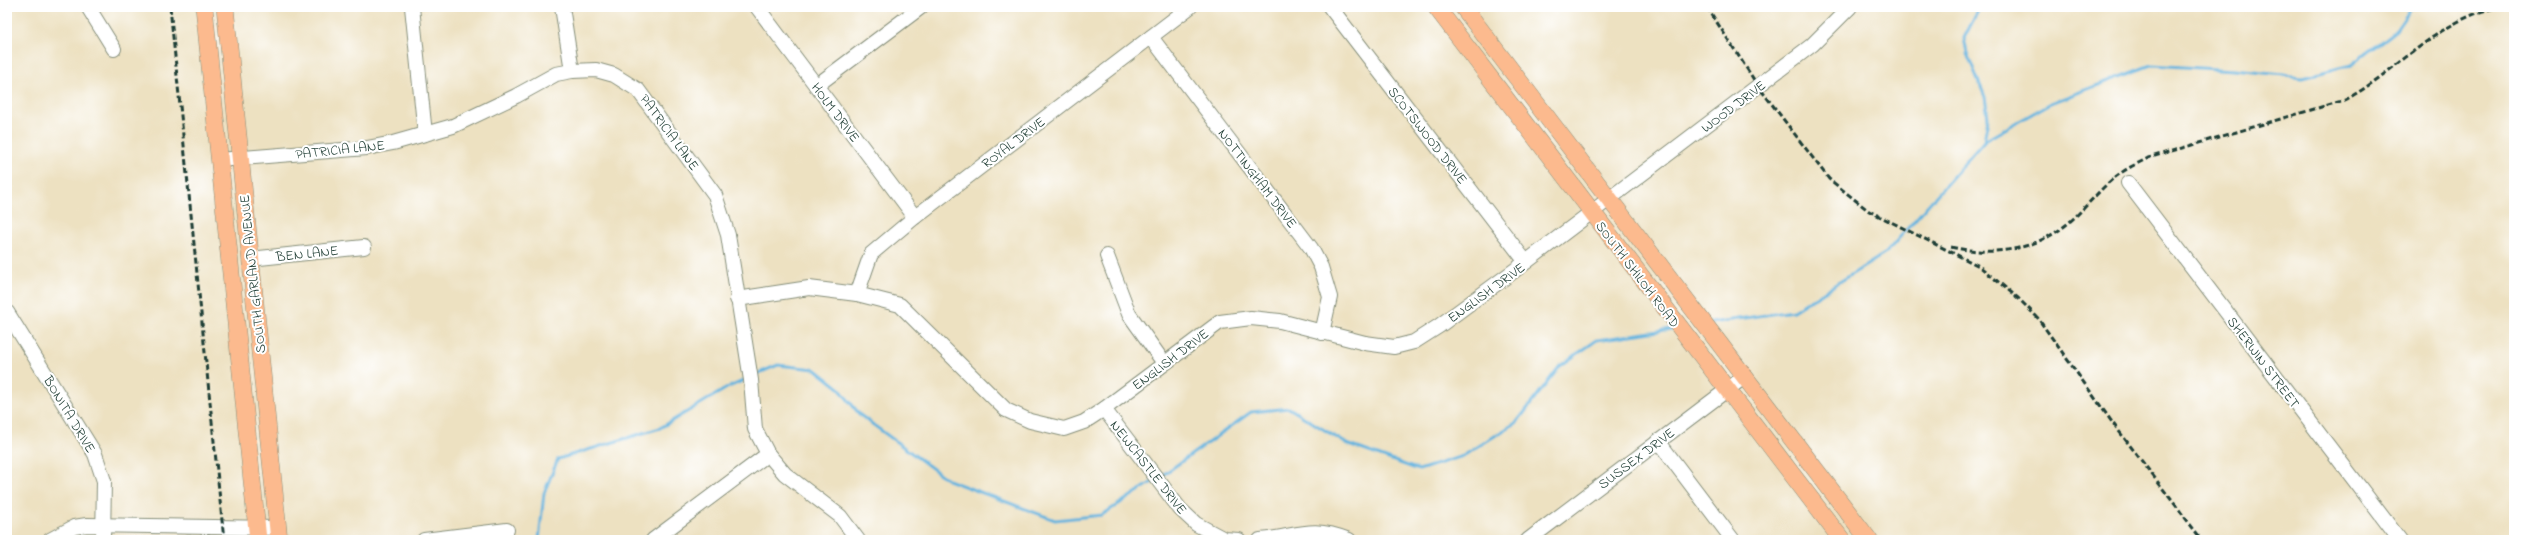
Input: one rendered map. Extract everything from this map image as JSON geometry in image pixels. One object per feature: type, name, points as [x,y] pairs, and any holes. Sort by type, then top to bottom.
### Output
[{"type":"main road","name":"SOUTH GARLAND AVENUE","points":[[204,7],[257,534]]},
{"type":"main road","name":"SOUTH GARLAND AVENUE","points":[[225,7],[279,534]]},
{"type":"main road","name":"SOUTH SHILOH ROAD","points":[[1436,7],[1591,213],[1842,540]]},
{"type":"main road","name":"SOUTH SHILOH ROAD","points":[[1463,7],[1610,198],[1744,377],[1869,540]]},
{"type":"street","points":[[88,7],[114,49]]},
{"type":"street","points":[[412,7],[426,134]]},
{"type":"street","points":[[562,7],[572,71]]},
{"type":"street","name":"HOLM DRIVE","points":[[757,7],[914,217]]},
{"type":"street","points":[[816,86],[921,7]]},
{"type":"street","name":"ROYAL DRIVE","points":[[857,294],[871,254],[914,217],[1190,7]]},
{"type":"street","name":"SCOTSWOOD DRIVE","points":[[1330,7],[1526,262]]},
{"type":"street","name":"WOOD DRIVE","points":[[1610,198],[1812,45],[1850,7]]},
{"type":"street","name":"NOTTINGHAM DRIVE","points":[[1151,37],[1311,248],[1321,267],[1330,297],[1322,333]]},
{"type":"street","name":"PATRICIA LANE","points":[[219,160],[367,148],[453,126],[516,96],[543,80],[572,71],[596,70],[614,75],[638,90],[715,195],[728,234],[750,375],[755,429],[768,454],[784,474],[840,516],[858,540]]},
{"type":"street","name":"SHERWIN STREET","points":[[2128,183],[2400,540]]},
{"type":"street","name":"ENGLISH DRIVE","points":[[737,299],[809,288],[857,294],[900,305],[1006,410],[1030,421],[1064,429],[1084,422],[1104,409],[1220,322],[1251,318],[1272,321],[1365,343],[1394,347],[1414,342],[1439,326],[1610,198]]},
{"type":"street","name":"BEN LANE","points":[[250,259],[364,247]]},
{"type":"street","points":[[1107,256],[1129,314],[1164,363]]},
{"type":"street","name":"BONITA DRIVE","points":[[7,312],[95,454],[104,480],[103,540]]},
{"type":"street","name":"SUSSEX DRIVE","points":[[1535,538],[1658,441],[1744,377]]},
{"type":"street","name":"NEWCASTLE DRIVE","points":[[1104,409],[1157,481],[1180,509],[1196,524],[1224,539],[1239,540]]},
{"type":"street","points":[[1658,441],[1733,540]]},
{"type":"street","points":[[654,540],[768,454]]},
{"type":"street","points":[[50,540],[74,527],[104,524],[257,534],[279,534]]},
{"type":"street","points":[[424,540],[507,530]]},
{"type":"street","points":[[1260,540],[1307,531],[1330,532],[1349,540]]},
{"type":"waterway","points":[[1980,7],[1964,38],[1967,53],[1985,97],[1988,118],[1984,141]]},
{"type":"waterway","points":[[1711,323],[1793,311],[1886,253],[1984,141],[2051,103],[2151,65],[2233,70],[2303,77],[2351,65],[2396,30],[2412,7]]},
{"type":"waterway","points":[[1160,477],[1251,412],[1289,408],[1347,444],[1419,470],[1463,456],[1517,422],[1560,366],[1597,340],[1672,329]]},
{"type":"waterway","points":[[754,375],[778,365],[815,369],[838,387],[860,415],[948,480],[1055,520],[1102,515],[1154,481]]},
{"type":"waterway","points":[[539,540],[544,493],[558,459],[660,428],[727,388],[747,379]]},
{"type":"railway","points":[[170,7],[224,540]]},
{"type":"railway","points":[[1707,7],[1758,86],[1829,179],[1869,211],[1979,266],[2018,298],[2037,317],[2112,422],[2202,540]]},
{"type":"railway","points":[[1951,247],[1968,250],[2001,251],[2032,244],[2061,229],[2115,177],[2148,158],[2345,100],[2383,75],[2420,46],[2459,21],[2479,12],[2501,7]]}]
